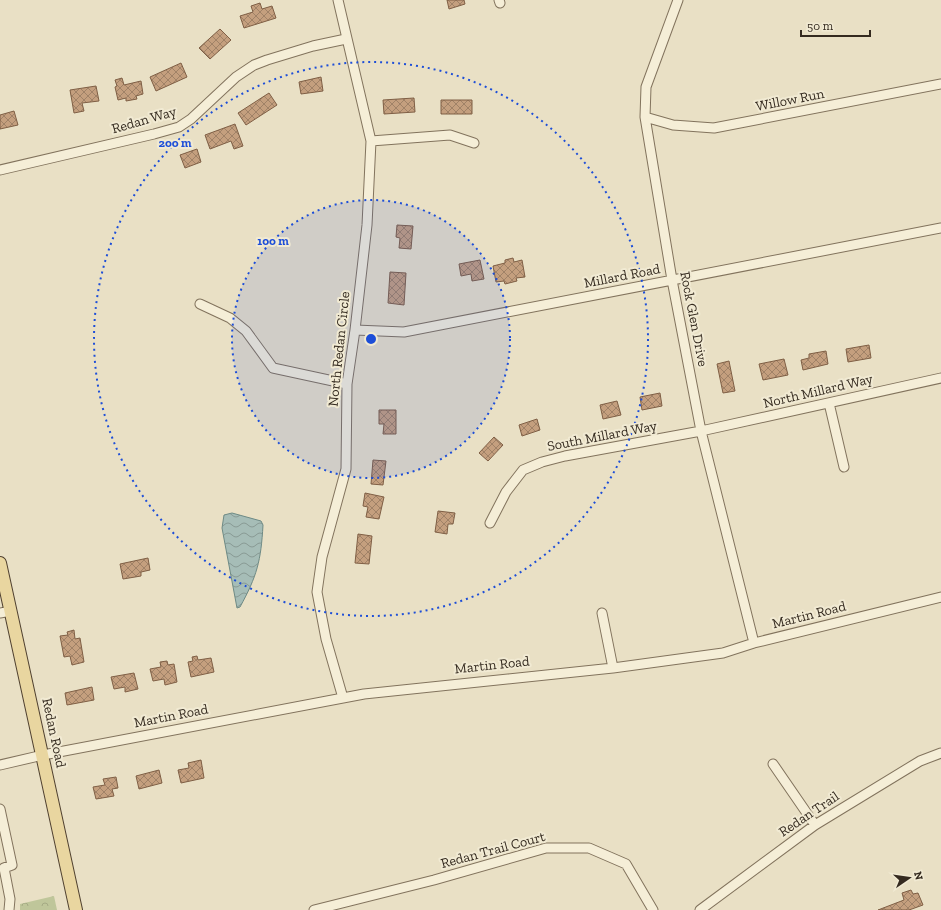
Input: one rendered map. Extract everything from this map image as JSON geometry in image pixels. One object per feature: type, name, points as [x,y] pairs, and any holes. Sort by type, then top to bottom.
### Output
[{"type":"main road","name":"Redan Road","points":[[0,563],[5,612],[43,755],[76,910]]},
{"type":"street","name":"North Redan Circle","points":[[338,0],[371,141],[367,225],[347,384],[346,469],[322,557],[317,592],[326,639],[343,698]]},
{"type":"street","name":"Rock Glen Drive","points":[[678,0],[646,86],[645,118],[672,280],[701,431],[754,644]]},
{"type":"street","name":"Redan Way","points":[[0,170],[154,134],[179,126],[196,115],[236,78],[254,65],[313,46],[346,39]]},
{"type":"street","name":"Willow Run","points":[[645,118],[673,125],[714,128],[941,84]]},
{"type":"street","points":[[371,141],[450,134],[474,143]]},
{"type":"street","name":"Millard Road","points":[[355,330],[404,332],[941,228]]},
{"type":"street","points":[[200,304],[230,318],[246,331],[273,368],[347,384]]},
{"type":"street","name":"North Millard Way","points":[[701,431],[941,378]]},
{"type":"street","points":[[829,403],[844,467]]},
{"type":"street","name":"South Millard Way","points":[[490,523],[506,492],[523,470],[542,462],[565,456],[701,431]]},
{"type":"street","name":"Martin Road","points":[[0,765],[43,755],[343,698],[444,684],[613,668],[722,653],[941,598]]},
{"type":"street","points":[[602,613],[613,668]]},
{"type":"street","name":"Redan Trail","points":[[700,910],[815,825],[920,761],[941,753]]},
{"type":"street","points":[[772,764],[815,825]]},
{"type":"street","points":[[0,809],[12,865],[2,868],[10,899],[9,910]]},
{"type":"street","name":"Redan Trail Court","points":[[314,910],[434,880],[546,848],[589,848],[626,864],[653,910]]},
{"type":"green space","points":[[54,896],[57,910],[20,910],[20,904]]},
{"type":"water","points":[[232,513],[261,521],[263,525],[261,549],[257,568],[246,596],[240,607],[237,608],[222,528],[224,515]]},
{"type":"building","points":[[447,0],[464,0],[465,4],[449,9]]},
{"type":"building","points":[[260,3],[262,9],[272,6],[276,18],[244,28],[240,16],[253,12],[251,6]]},
{"type":"building","points":[[220,29],[231,40],[210,59],[199,48]]},
{"type":"building","points":[[181,63],[187,77],[156,91],[150,77]]},
{"type":"building","points":[[321,77],[323,91],[301,94],[299,82]]},
{"type":"building","points":[[122,78],[124,85],[141,81],[143,94],[136,96],[137,99],[126,101],[126,98],[118,100],[115,80]]},
{"type":"building","points":[[96,86],[99,101],[82,103],[84,111],[74,113],[70,90]]},
{"type":"building","points":[[269,93],[277,105],[246,125],[238,113]]},
{"type":"building","points":[[414,98],[415,112],[384,114],[383,100]]},
{"type":"building","points":[[441,100],[472,100],[472,114],[441,114]]},
{"type":"building","points":[[14,111],[18,125],[0,129],[0,115]]},
{"type":"building","points":[[235,124],[243,146],[234,149],[231,141],[210,149],[205,135]]},
{"type":"building","points":[[197,149],[201,162],[185,168],[180,155]]},
{"type":"building","points":[[397,225],[413,226],[411,249],[399,248],[400,238],[396,237]]},
{"type":"building","points":[[513,258],[514,262],[522,260],[525,277],[516,278],[517,281],[505,284],[504,281],[496,282],[493,266],[505,263],[505,260]]},
{"type":"building","points":[[480,260],[484,279],[472,281],[471,274],[461,276],[459,264]]},
{"type":"building","points":[[390,272],[406,273],[404,305],[388,303]]},
{"type":"building","points":[[869,345],[871,358],[848,362],[846,349]]},
{"type":"building","points":[[826,351],[828,364],[803,370],[801,360],[809,358],[809,354]]},
{"type":"building","points":[[784,359],[788,375],[763,380],[759,364]]},
{"type":"building","points":[[729,361],[735,391],[723,393],[717,364]]},
{"type":"building","points":[[660,393],[662,406],[642,410],[640,397]]},
{"type":"building","points":[[617,401],[621,415],[603,419],[600,405]]},
{"type":"building","points":[[379,410],[396,410],[396,434],[383,434],[384,424],[379,424]]},
{"type":"building","points":[[537,419],[540,430],[522,436],[519,425]]},
{"type":"building","points":[[494,437],[503,445],[488,461],[479,453]]},
{"type":"building","points":[[373,460],[386,461],[383,485],[371,484]]},
{"type":"building","points":[[365,493],[384,497],[379,519],[366,517],[368,507],[363,506]]},
{"type":"building","points":[[438,511],[455,513],[453,524],[448,524],[447,534],[435,532]]},
{"type":"building","points":[[358,534],[372,536],[369,564],[355,563]]},
{"type":"building","points":[[148,558],[150,570],[141,572],[141,576],[123,579],[120,564]]},
{"type":"building","points":[[74,630],[75,639],[80,638],[84,662],[72,665],[70,656],[64,657],[60,636],[68,635],[67,632]]},
{"type":"building","points":[[197,656],[198,660],[211,658],[214,672],[191,677],[188,662],[193,661],[192,657]]},
{"type":"building","points":[[167,661],[168,665],[174,664],[177,682],[165,685],[164,679],[153,681],[150,669],[161,667],[160,662]]},
{"type":"building","points":[[134,673],[138,689],[125,692],[125,687],[114,689],[111,677]]},
{"type":"building","points":[[92,687],[94,700],[67,705],[65,693]]},
{"type":"building","points":[[201,760],[204,778],[181,783],[178,770],[189,768],[188,763]]},
{"type":"building","points":[[159,770],[162,783],[139,789],[136,776]]},
{"type":"building","points":[[116,777],[118,788],[112,789],[114,796],[96,799],[93,787],[105,785],[103,779]]},
{"type":"building","points":[[911,890],[913,894],[918,893],[923,905],[909,910],[878,910],[904,900],[902,893]]}]
